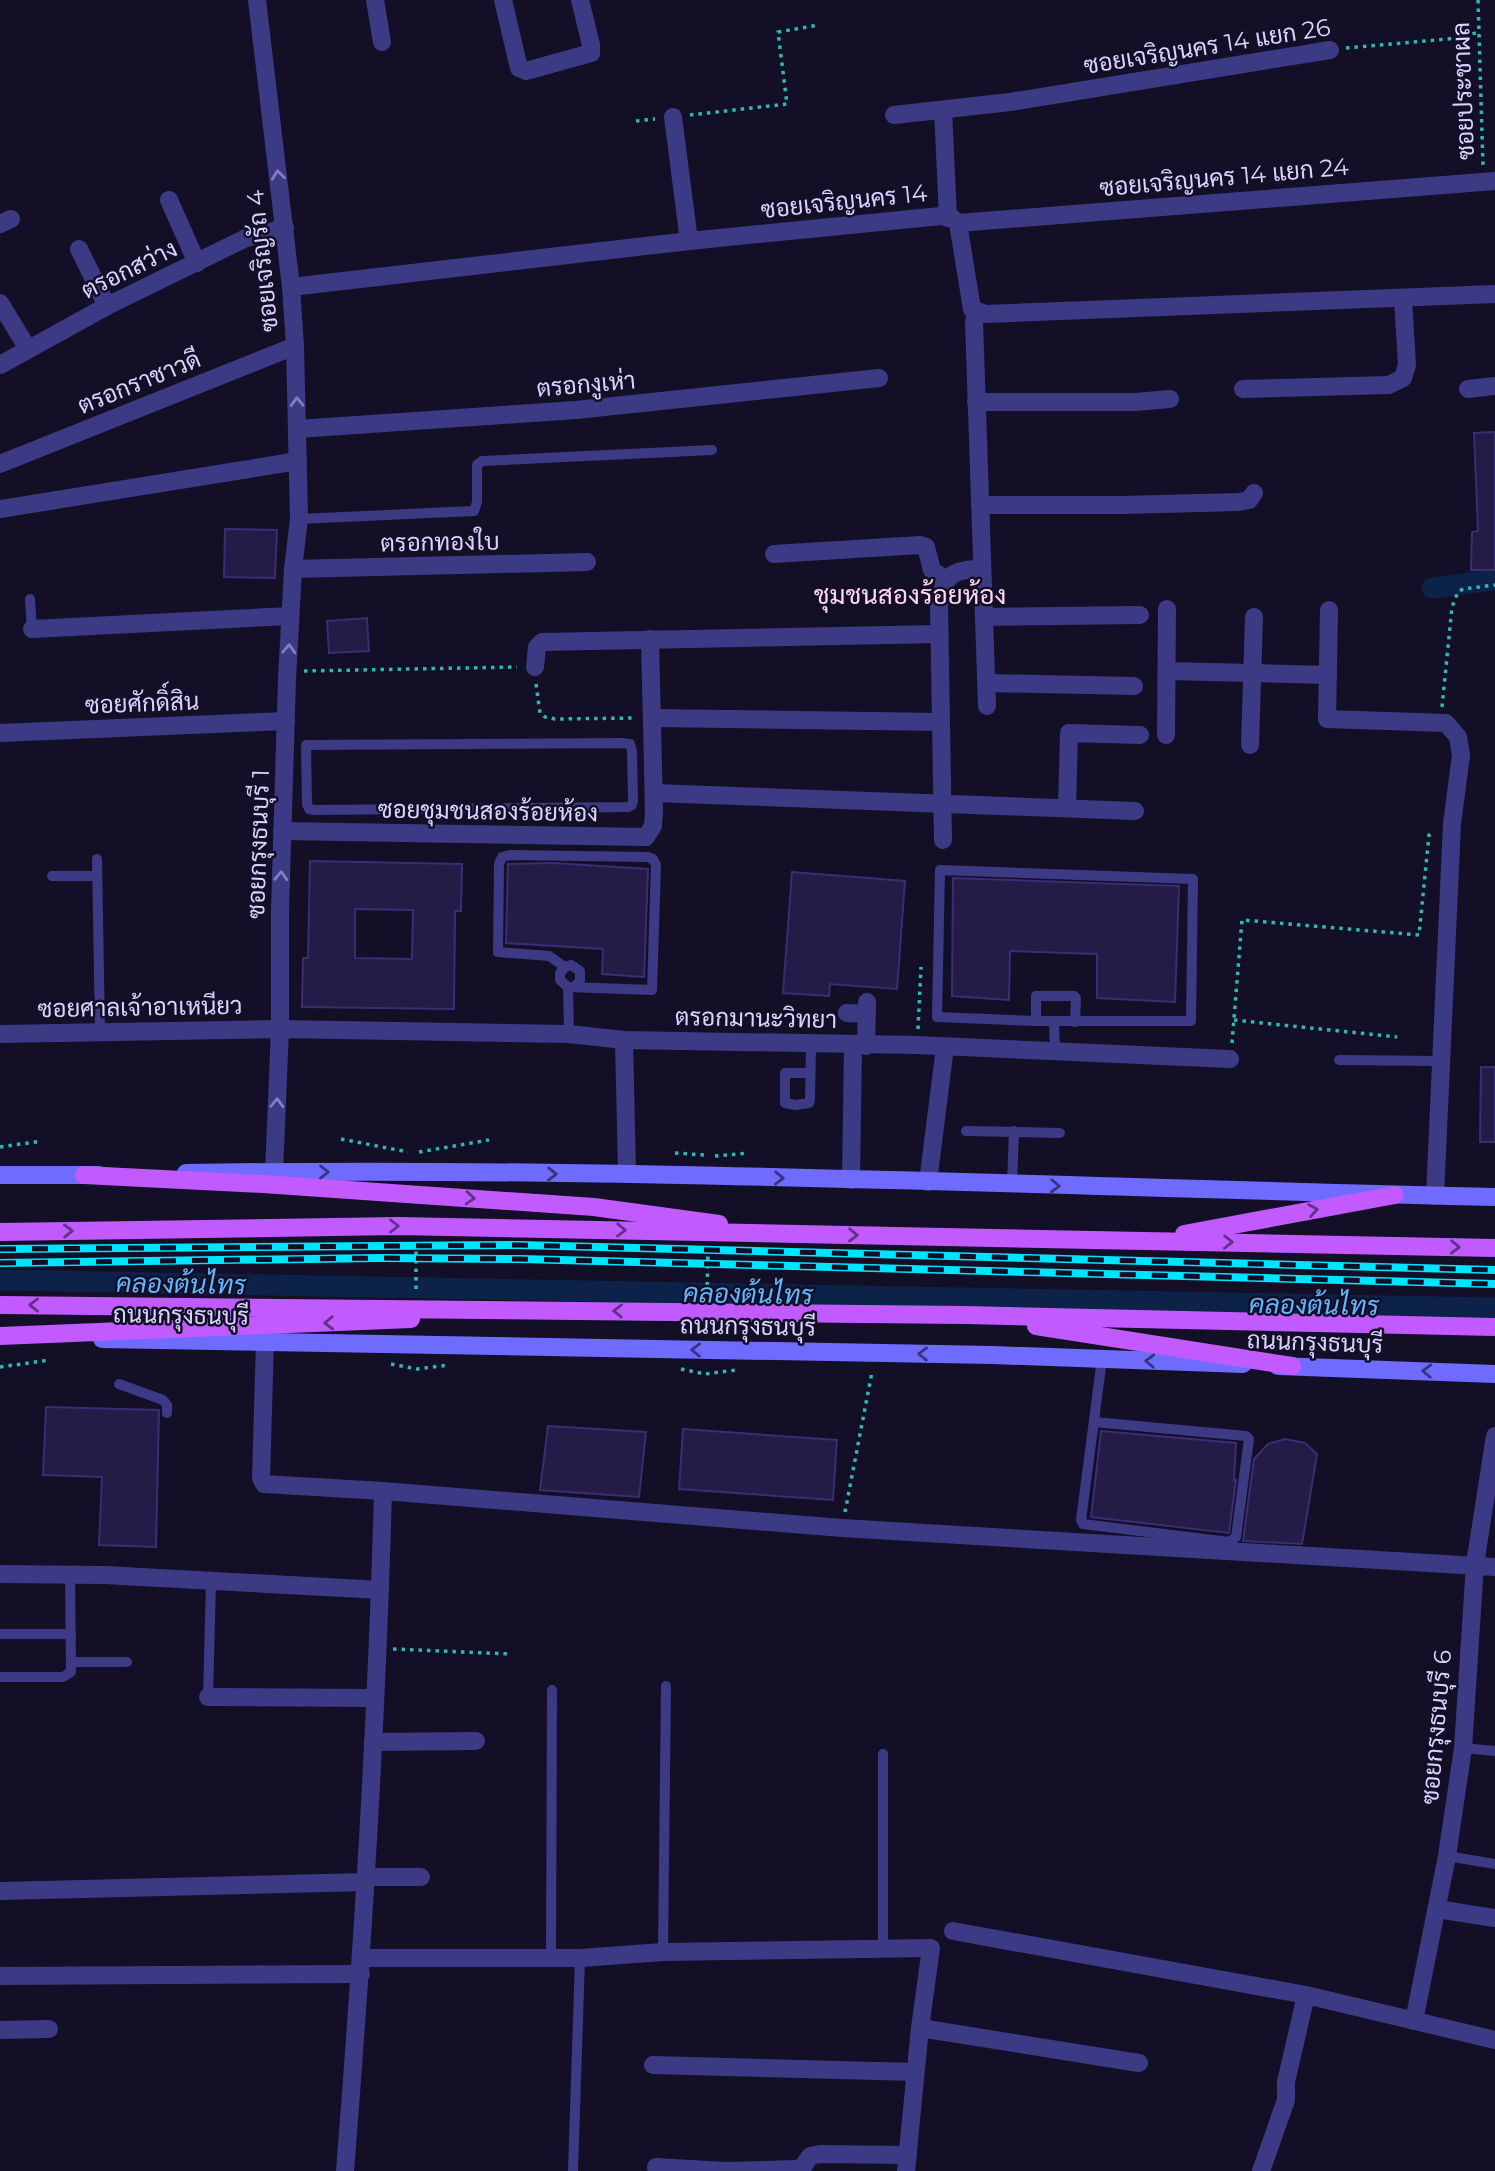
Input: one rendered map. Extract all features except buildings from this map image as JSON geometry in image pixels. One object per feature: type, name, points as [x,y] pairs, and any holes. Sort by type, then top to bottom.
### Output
[{"type":"main road","points":[[0,1175],[274,1171],[627,1174],[1495,1197]]},
{"type":"main road","points":[[84,1175],[263,1184],[594,1207],[785,1234]]},
{"type":"main road","points":[[1150,1241],[1395,1195]]},
{"type":"main road","points":[[0,1232],[398,1226],[1495,1248]]},
{"type":"main road","name":"ถนนกรุงธนบุรี","points":[[0,1305],[965,1315],[1495,1327]]},
{"type":"main road","points":[[0,1336],[396,1321],[519,1310]]},
{"type":"main road","points":[[965,1315],[1292,1366]]},
{"type":"main road","name":"ถนนกรุงธนบุรี","points":[[0,1336],[875,1353],[1495,1374]]},
{"type":"street","name":"ซอยเจริญรัถ 4","points":[[257,0],[292,287],[299,519]]},
{"type":"street","points":[[375,0],[382,42]]},
{"type":"street","points":[[503,0],[519,68],[526,71],[591,52],[580,0]]},
{"type":"street","name":"ซอยเจริญนคร 14 แยก 26","points":[[894,115],[1010,103],[1330,50]]},
{"type":"street","points":[[943,110],[953,220]]},
{"type":"street","points":[[673,117],[689,241]]},
{"type":"street","name":"ซอยเจริญนคร 14 แยก 24","points":[[953,220],[1489,181]]},
{"type":"street","points":[[169,200],[197,263]]},
{"type":"street","name":"ซอยเจริญนคร 14","points":[[292,287],[689,241],[941,216],[953,220],[972,309],[977,312]]},
{"type":"street","name":"ตรอกสว่าง","points":[[0,365],[107,306],[246,238],[285,228]]},
{"type":"street","points":[[79,249],[107,306]]},
{"type":"street","points":[[987,706],[976,402],[974,321],[977,312],[985,314],[1495,294]]},
{"type":"street","points":[[1243,389],[1390,385],[1403,378],[1407,365],[1403,299]]},
{"type":"street","points":[[0,303],[28,349]]},
{"type":"street","name":"ตรอกราชาวดี","points":[[0,464],[295,346]]},
{"type":"street","name":"ตรอกงูเห่า","points":[[298,429],[576,410],[879,378]]},
{"type":"street","points":[[1468,389],[1495,386]]},
{"type":"street","points":[[976,402],[1135,402],[1170,399]]},
{"type":"street","points":[[0,509],[298,461]]},
{"type":"street","points":[[980,505],[1239,502],[1249,500],[1254,493]]},
{"type":"street","name":"ซอยกรุงธนบุรี 1","points":[[274,1171],[280,1029],[285,746],[290,616],[299,519]]},
{"type":"street","points":[[774,554],[920,545],[926,548],[932,570],[946,580]]},
{"type":"street","name":"ตรอกทองใบ","points":[[293,569],[587,562]]},
{"type":"street","points":[[943,840],[939,634],[942,584],[966,569],[982,569]]},
{"type":"street","points":[[1166,735],[1167,609]]},
{"type":"street","points":[[1329,610],[1328,719],[1447,723],[1458,737],[1461,755],[1452,824],[1434,1196]]},
{"type":"street","points":[[984,617],[1140,615]]},
{"type":"street","points":[[32,629],[290,616]]},
{"type":"street","points":[[1250,745],[1254,617]]},
{"type":"street","points":[[535,667],[537,647],[542,642],[939,634]]},
{"type":"street","name":"ซอยชุมชนสองร้อยห้อง","points":[[282,831],[646,837],[653,826],[654,793],[650,639]]},
{"type":"street","points":[[1168,671],[1328,675]]},
{"type":"street","points":[[986,683],[1134,686]]},
{"type":"street","points":[[653,718],[941,722]]},
{"type":"street","name":"ซอยศักดิ์สิน","points":[[0,733],[286,721]]},
{"type":"street","points":[[1066,808],[1069,733],[1140,735]]},
{"type":"street","points":[[654,793],[1135,811]]},
{"type":"street","points":[[847,1013],[867,1008],[860,1045],[851,1180]]},
{"type":"street","name":"ซอยศาลเจ้าอาเหนียว","points":[[0,1034],[280,1029]]},
{"type":"street","name":"ตรอกมานะวิทยา","points":[[280,1029],[569,1034],[624,1040],[945,1047],[1230,1059]]},
{"type":"street","points":[[624,1040],[627,1174]]},
{"type":"street","points":[[928,1182],[945,1047]]},
{"type":"street","points":[[265,1341],[262,1482],[268,1485],[383,1491],[842,1528],[1495,1567]]},
{"type":"street","name":"ซอยกรุงธนบุรี 6","points":[[1414,2021],[1447,1856],[1462,1748],[1475,1564],[1493,1464],[1495,1436]]},
{"type":"street","points":[[345,2171],[366,1880],[383,1491]]},
{"type":"street","points":[[0,1574],[211,1580],[380,1590]]},
{"type":"street","points":[[208,1697],[375,1698]]},
{"type":"street","points":[[373,1742],[476,1741]]},
{"type":"street","points":[[0,1891],[421,1877]]},
{"type":"street","points":[[1437,1909],[1495,1918]]},
{"type":"street","points":[[953,1931],[1306,1994],[1495,2040]]},
{"type":"street","points":[[0,1976],[361,1966],[580,1958],[663,1952],[932,1948],[920,2028],[907,2163],[820,2154],[810,2156],[803,2167],[796,2169],[727,2171],[656,2167]]},
{"type":"street","points":[[1261,2171],[1286,2100],[1286,2082],[1306,1994]]},
{"type":"street","points":[[920,2028],[1139,2063]]},
{"type":"street","points":[[0,2030],[49,2029]]},
{"type":"street","points":[[653,2065],[915,2073]]},
{"type":"lane","points":[[299,519],[474,511],[477,502],[477,465],[482,461],[712,450]]},
{"type":"lane","points":[[30,599],[32,629]]},
{"type":"lane","points":[[285,746],[306,745],[628,743],[632,751],[633,803],[628,807],[311,809],[307,807],[306,801],[306,745]]},
{"type":"lane","points":[[565,967],[549,956],[498,952],[499,864],[502,857],[524,855],[653,859],[656,865],[652,990],[572,986],[560,980],[560,973],[565,967],[571,965],[580,971],[580,980],[572,986],[569,1034]]},
{"type":"lane","points":[[97,859],[100,1032]]},
{"type":"lane","points":[[940,870],[1193,878],[1191,1021],[1036,1021],[937,1017],[940,870]]},
{"type":"lane","points":[[52,876],[97,876]]},
{"type":"lane","points":[[1036,1021],[1036,996],[1049,995],[1075,997],[1075,1022]]},
{"type":"lane","points":[[1054,1021],[1055,1051]]},
{"type":"lane","points":[[810,1073],[811,1045]]},
{"type":"lane","points":[[1339,1060],[1440,1061]]},
{"type":"lane","points":[[966,1131],[1060,1133]]},
{"type":"lane","points":[[1012,1184],[1014,1131]]},
{"type":"lane","points":[[1094,1422],[1246,1436],[1249,1439],[1236,1537],[1229,1542],[1083,1524],[1094,1422],[1102,1359]]},
{"type":"lane","points":[[119,1384],[163,1400],[167,1405],[167,1413]]},
{"type":"lane","points":[[0,1677],[63,1677],[71,1672],[70,1575]]},
{"type":"lane","points":[[208,1697],[211,1580]]},
{"type":"lane","points":[[0,1634],[71,1634]]},
{"type":"lane","points":[[71,1662],[127,1662]]},
{"type":"lane","points":[[663,1952],[666,1686]]},
{"type":"lane","points":[[551,1958],[552,1690]]},
{"type":"lane","points":[[1462,1748],[1495,1751]]},
{"type":"lane","points":[[883,1754],[883,1949]]},
{"type":"lane","points":[[1447,1856],[1495,1864]]},
{"type":"lane","points":[[573,2171],[580,1958]]},
{"type":"path","name":"ซอยประชาผล","points":[[1478,0],[1489,181]]},
{"type":"path","points":[[636,121],[787,104],[778,32],[819,24]]},
{"type":"path","name":"ซอยเจริญนคร 14 แยก 26","points":[[1330,50],[1458,38],[1479,32]]},
{"type":"path","points":[[1440,723],[1452,607],[1458,592],[1463,589],[1495,585]]},
{"type":"path","points":[[288,671],[535,667],[537,701],[540,713],[545,717],[653,718]]},
{"type":"path","points":[[1230,1059],[1242,920],[1419,935],[1429,835],[1436,829],[1452,824]]},
{"type":"path","points":[[1234,1020],[1397,1037]]},
{"type":"path","points":[[341,1139],[415,1153],[489,1140]]},
{"type":"path","points":[[0,1146],[42,1141]]},
{"type":"path","points":[[675,1153],[710,1156],[748,1153]]},
{"type":"path","points":[[416,1234],[416,1301]]},
{"type":"path","points":[[707,1303],[708,1249]]},
{"type":"path","points":[[842,1528],[875,1353]]},
{"type":"path","points":[[0,1367],[50,1360]]},
{"type":"path","points":[[383,1363],[417,1369]]},
{"type":"path","points":[[705,1374],[706,1363]]},
{"type":"path","points":[[669,1367],[705,1374],[744,1369]]},
{"type":"path","points":[[377,1648],[510,1654]]},
{"type":"waterway","points":[[1432,588],[1495,580]]},
{"type":"waterway","name":"คลองต้นไทร","points":[[0,1280],[1495,1308]]},
{"type":"railway","points":[[0,1249],[519,1245],[1495,1270]]},
{"type":"railway","points":[[0,1263],[520,1259],[1495,1284]]},
{"type":"district","name":"ชุมชนสองร้อยห้อง","points":[[910,595]]}]
